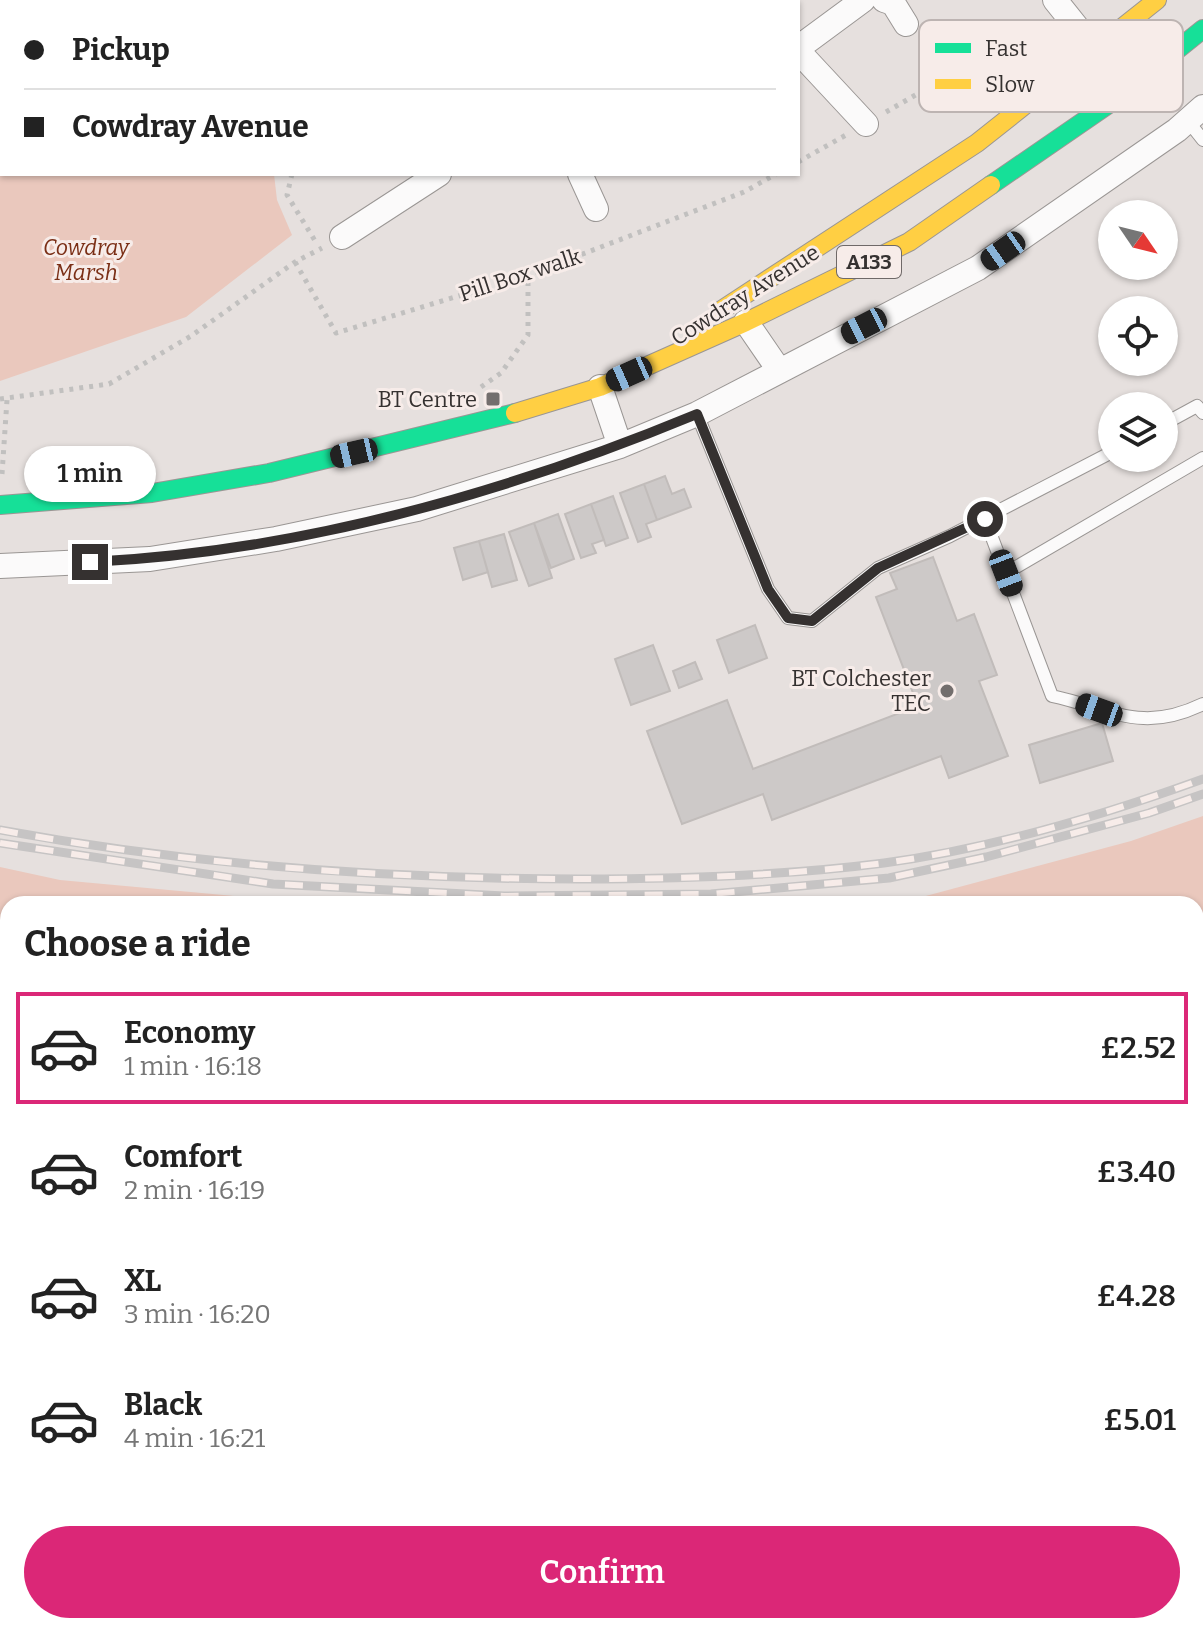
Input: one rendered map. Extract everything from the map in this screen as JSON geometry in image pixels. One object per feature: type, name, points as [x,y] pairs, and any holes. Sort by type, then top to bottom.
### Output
[{"type":"main road","name":"Cowdray Avenue","points":[[1132,20],[1157,0]]},
{"type":"main road","name":"Cowdray Avenue","points":[[1183,45],[1203,29]]},
{"type":"main road","name":"Cowdray Avenue","points":[[600,387],[831,242],[977,143],[1016,112]]},
{"type":"main road","name":"Cowdray Avenue","points":[[0,505],[152,493],[269,473],[501,417],[600,387],[746,322],[909,242],[1096,112]]},
{"type":"street","points":[[800,48],[863,0]]},
{"type":"street","points":[[884,0],[893,3],[906,24]]},
{"type":"street","points":[[1055,0],[1071,20]]},
{"type":"street","points":[[800,52],[866,124]]},
{"type":"street","points":[[0,566],[150,559],[276,539],[417,509],[620,446],[697,414],[978,268],[1198,123]]},
{"type":"street","points":[[342,237],[436,176]]},
{"type":"street","points":[[581,176],[596,209]]},
{"type":"street","name":"Cowdray Avenue","points":[[746,322],[779,370]]},
{"type":"street","points":[[600,387],[620,446]]},
{"type":"lane","points":[[1178,416],[1197,406],[1203,413]]},
{"type":"lane","points":[[697,414],[768,589],[788,618],[812,621],[878,568],[985,519],[1098,459]]},
{"type":"lane","points":[[1006,573],[1203,458]]},
{"type":"lane","points":[[985,519],[1052,696],[1123,718],[1175,718],[1203,704]]},
{"type":"path","points":[[800,161],[919,93]]},
{"type":"path","points":[[292,176],[287,195],[320,249]]},
{"type":"path","name":"Pill Box walk","points":[[295,262],[336,333],[528,275],[744,192],[772,176]]},
{"type":"path","points":[[1,489],[4,400],[109,384],[191,336],[295,262],[342,237]]},
{"type":"path","points":[[478,390],[501,373],[528,335],[528,275]]},
{"type":"green space","name":"Cowdray Marsh","points":[[0,176],[274,176],[277,200],[292,235],[186,317],[0,381]]},
{"type":"green space","points":[[1203,816],[1203,896],[926,896],[1131,841]]},
{"type":"green space","points":[[0,867],[60,880],[234,896],[0,896]]},
{"type":"building","points":[[665,476],[672,494],[684,489],[691,507],[657,520],[644,484]]},
{"type":"building","points":[[644,484],[657,520],[646,524],[651,537],[638,542],[620,493]]},
{"type":"building","points":[[613,496],[628,538],[606,546],[591,504]]},
{"type":"building","points":[[591,504],[604,540],[592,544],[596,553],[581,558],[565,514]]},
{"type":"building","points":[[558,514],[574,559],[551,568],[534,523]]},
{"type":"building","points":[[534,523],[552,578],[529,586],[509,532]]},
{"type":"building","points":[[504,534],[517,580],[492,587],[479,541]]},
{"type":"building","points":[[479,541],[488,572],[463,580],[454,548]]},
{"type":"building","name":"BT Colchester TEC","points":[[933,557],[957,621],[974,614],[997,675],[979,681],[1008,756],[949,778],[941,756],[772,820],[763,794],[682,824],[647,731],[727,700],[753,769],[918,706],[876,597],[897,589],[890,573]]},
{"type":"building","points":[[755,625],[767,658],[729,673],[717,640]]},
{"type":"building","points":[[653,645],[670,691],[631,705],[615,659]]},
{"type":"building","points":[[695,662],[702,679],[679,688],[673,671]]},
{"type":"building","points":[[1102,723],[1113,761],[1040,783],[1029,745]]},
{"type":"railway","points":[[0,830],[216,861],[360,873],[579,879],[732,876],[884,863],[964,849],[1086,818],[1203,779]]},
{"type":"railway","points":[[0,843],[273,884],[504,896],[711,894],[889,878],[986,857],[1149,813],[1203,794]]},
{"type":"traffic: fast","points":[[1183,45],[1203,29]]},
{"type":"traffic: fast","points":[[991,185],[1097,112]]},
{"type":"traffic: fast","points":[[0,505],[152,493],[269,473],[515,413]]},
{"type":"traffic: slow","points":[[1132,20],[1157,0]]},
{"type":"traffic: slow","points":[[720,311],[977,143],[1016,112]]},
{"type":"traffic: slow","points":[[515,413],[600,387],[746,322],[909,242],[991,185]]},
{"type":"place","name":"BT Centre","points":[[493,399]]},
{"type":"place","name":"BT Colchester TEC","points":[[947,691]]},
{"type":"route","points":[[90,562],[150,559],[276,539],[417,509],[620,446],[697,414],[768,589],[788,618],[812,621],[878,568],[985,519]]}]
